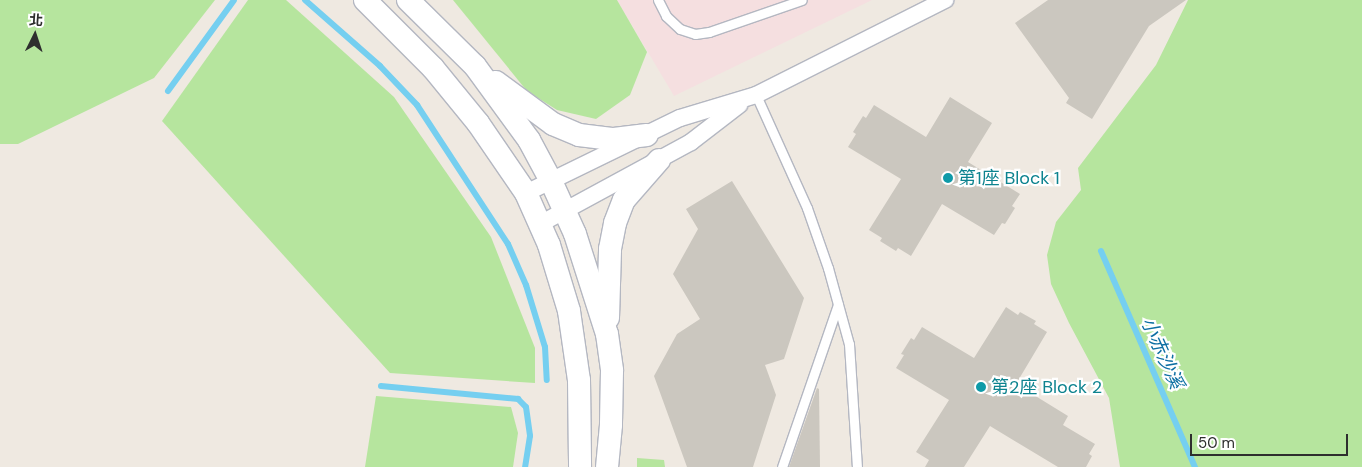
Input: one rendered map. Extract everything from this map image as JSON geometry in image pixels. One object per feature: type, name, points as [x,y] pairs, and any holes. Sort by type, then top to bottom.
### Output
[{"type":"main road","points":[[365,0],[434,68],[478,124],[526,193],[560,278],[574,336],[581,417],[580,467]]},
{"type":"main road","points":[[408,0],[476,66],[526,105],[565,130],[597,139],[629,138],[647,135]]},
{"type":"main road","points":[[476,66],[529,140],[552,181],[575,234],[607,334]]},
{"type":"main road","points":[[607,467],[611,425],[612,371],[607,334],[610,249],[615,223],[624,200],[659,160]]},
{"type":"street","points":[[540,224],[691,142],[750,98],[945,0]]},
{"type":"street","points":[[526,193],[680,118],[750,98]]},
{"type":"lane","points":[[658,0],[666,16],[680,29],[696,34],[709,32],[802,0]]},
{"type":"lane","points":[[750,98],[807,208],[828,268],[849,344],[857,467]]},
{"type":"lane","points":[[782,467],[838,304]]},
{"type":"shaded area","points":[[617,0],[872,0],[674,96]]},
{"type":"green space","points":[[0,0],[215,0],[154,78],[18,144],[0,144]]},
{"type":"green space","points":[[248,0],[286,0],[394,97],[491,237],[535,348],[535,383],[390,373],[162,121]]},
{"type":"green space","points":[[453,0],[617,0],[647,52],[630,95],[596,119],[557,110],[527,91]]},
{"type":"green space","points":[[1188,0],[1362,0],[1362,467],[1120,467],[1109,398],[1069,323],[1051,284],[1047,255],[1056,222],[1081,190],[1078,168],[1156,65]]},
{"type":"green space","points":[[376,396],[511,407],[518,433],[513,467],[365,467]]},
{"type":"green space","points":[[637,458],[664,460],[665,467],[637,467]]},
{"type":"building","points":[[1048,0],[1186,0],[1149,26],[1092,119],[1066,103],[1069,98],[1015,23]]},
{"type":"building","name":"第1座 Block 1","points":[[950,97],[992,123],[968,162],[1020,194],[1012,206],[1015,208],[1005,224],[1002,223],[994,235],[942,204],[911,256],[898,248],[896,251],[880,241],[882,238],[869,230],[901,179],[848,147],[856,134],[853,132],[863,116],[866,118],[874,105],[926,137]]},
{"type":"building","points":[[732,181],[804,298],[784,359],[765,365],[776,395],[753,467],[687,467],[654,376],[677,334],[700,319],[673,274],[698,229],[686,209]]},
{"type":"building","name":"第2座 Block 2","points":[[1006,307],[1018,315],[1020,312],[1036,321],[1034,324],[1047,332],[1016,384],[1068,416],[1063,425],[1095,444],[1089,454],[1092,456],[1086,467],[1058,467],[990,426],[964,467],[925,467],[929,460],[916,452],[949,400],[896,368],[904,355],[901,354],[911,338],[914,340],[922,327],[974,358]]},
{"type":"building","points":[[817,388],[819,389],[820,467],[789,467]]},
{"type":"waterway","points":[[168,91],[234,0]]},
{"type":"waterway","points":[[305,0],[380,66],[417,105],[508,244],[526,285],[545,347],[547,380]]},
{"type":"waterway","name":"小赤沙溪","points":[[1101,251],[1195,467]]},
{"type":"waterway","points":[[381,386],[518,399],[526,407],[530,436],[525,467]]},
{"type":"place","name":"第1座 Block 1","points":[[948,178]]},
{"type":"place","name":"第2座 Block 2","points":[[981,387]]}]
